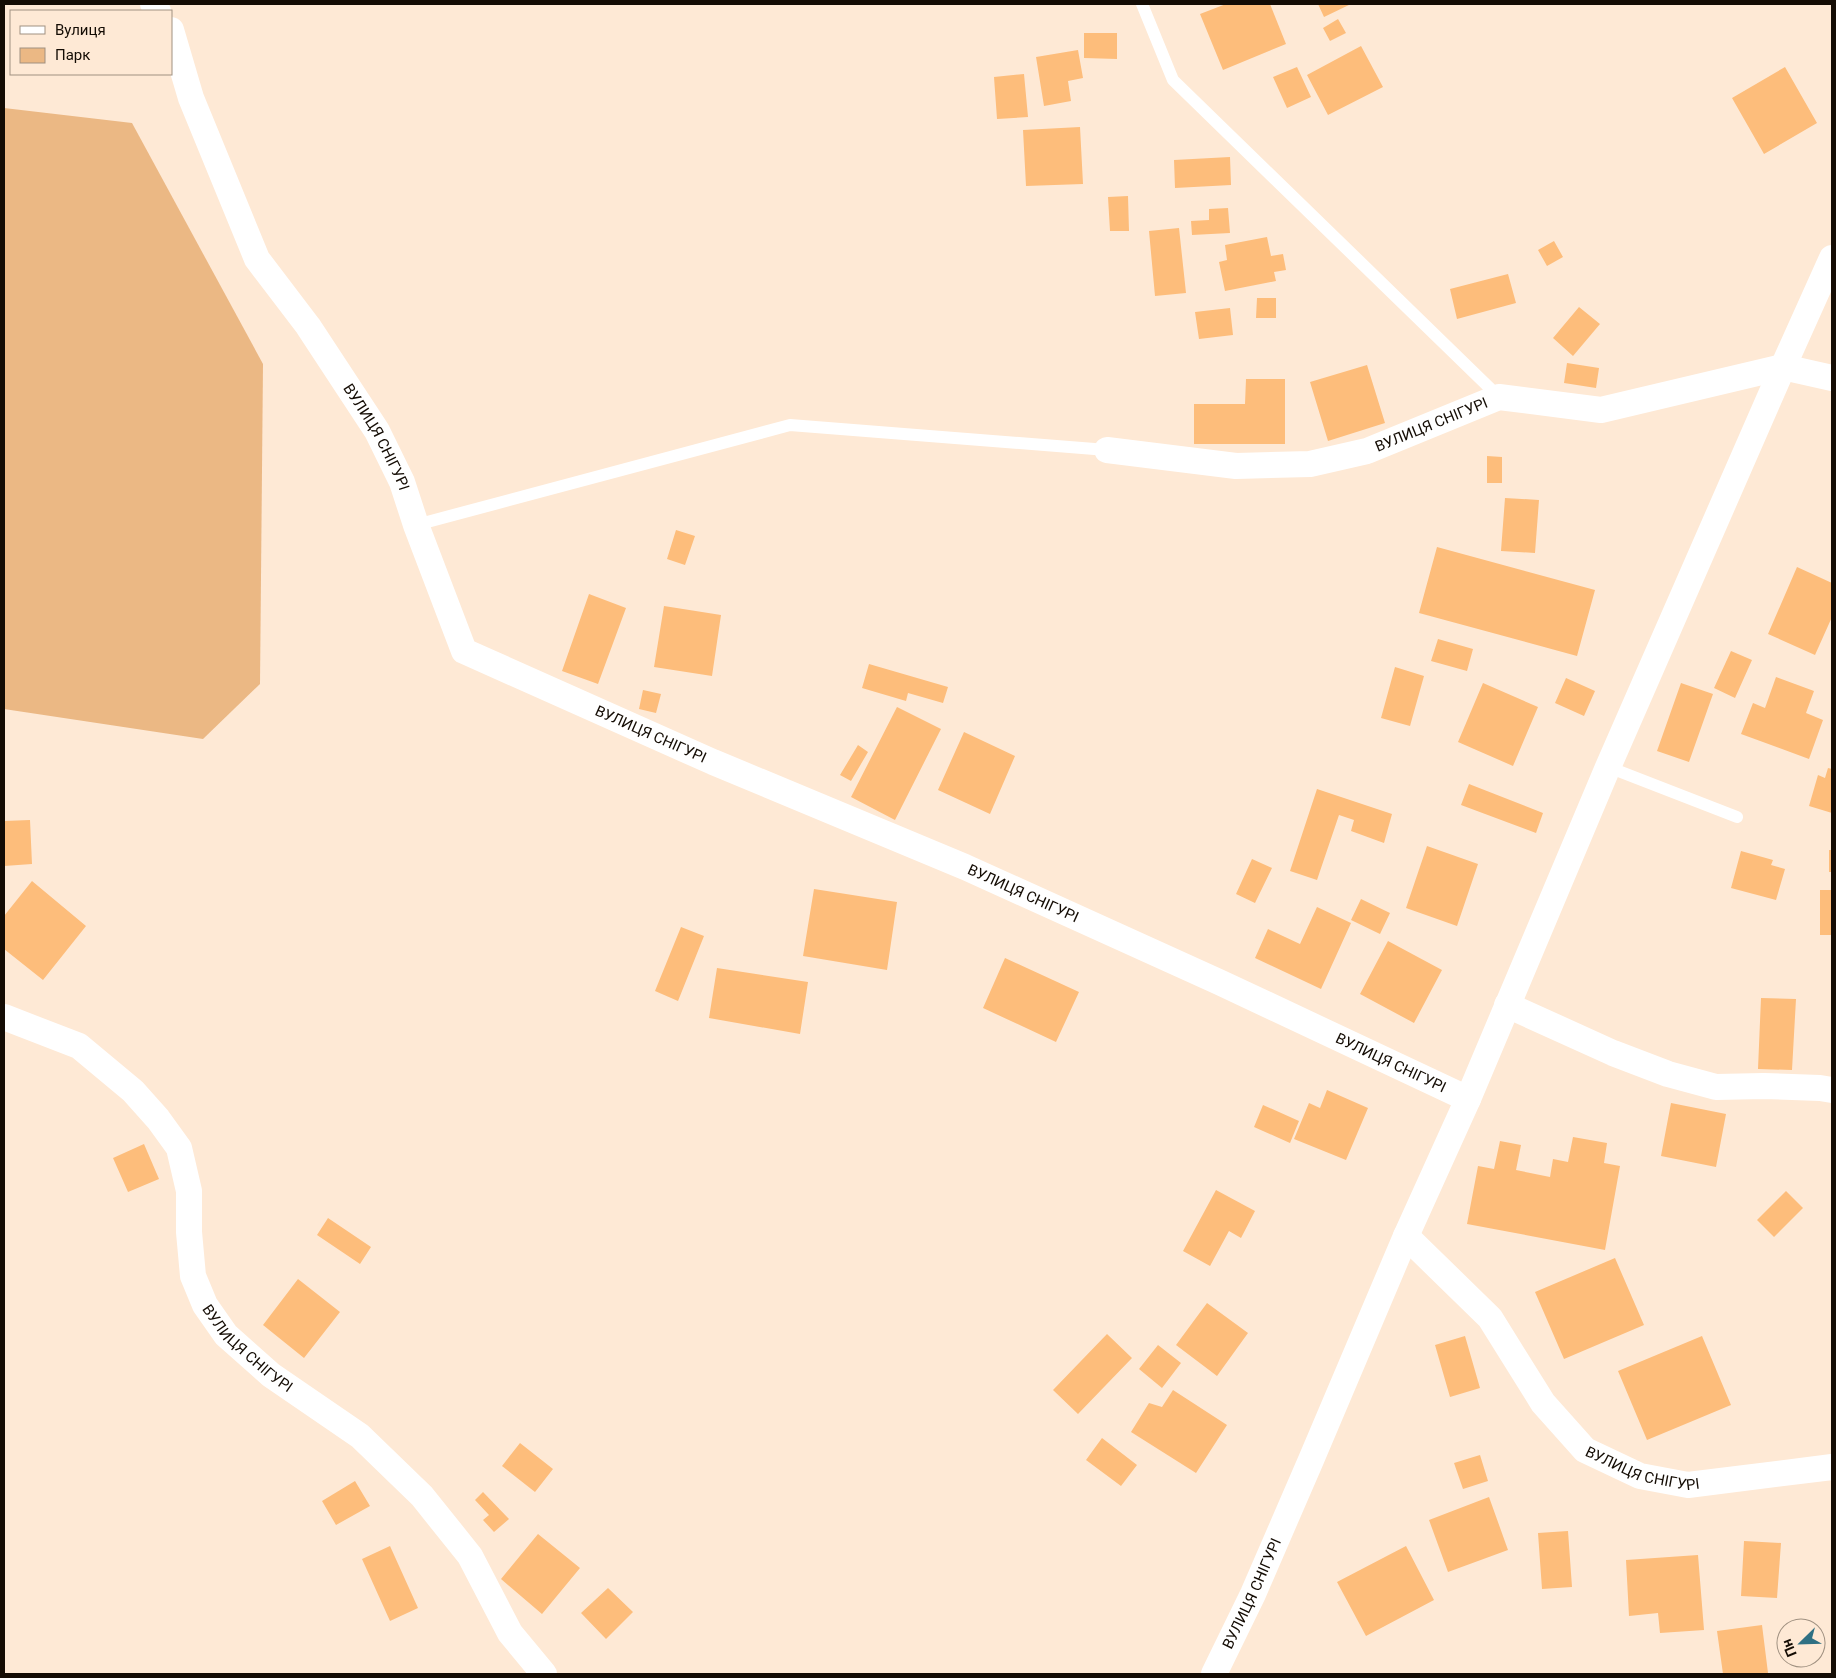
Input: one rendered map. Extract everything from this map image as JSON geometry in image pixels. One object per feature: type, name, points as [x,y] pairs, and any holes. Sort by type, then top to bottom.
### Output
[{"type":"street","name":"ВУЛИЦЯ СНІГУРІ","points":[[172,33],[192,98],[257,259],[308,326],[377,431],[402,482],[416,525],[464,651],[713,762],[964,867],[1220,982],[1468,1099]]},
{"type":"street","name":"ВУЛИЦЯ СНІГУРІ","points":[[1214,1674],[1253,1594],[1304,1478],[1406,1236],[1468,1099],[1608,767],[1832,258]]},
{"type":"street","name":"ВУЛИЦЯ СНІГУРІ","points":[[1107,450],[1236,466],[1310,464],[1367,452],[1499,397],[1600,410],[1783,367],[1832,378]]},
{"type":"street","points":[[1507,1005],[1613,1053],[1668,1074],[1716,1087],[1773,1086],[1832,1090]]},
{"type":"street","name":"ВУЛИЦЯ СНІГУРІ","points":[[4,1016],[79,1046],[133,1091],[158,1119],[179,1148],[189,1191],[189,1232],[193,1276],[205,1305],[226,1335],[270,1375],[360,1436],[422,1496],[470,1556],[510,1633],[544,1674]]},
{"type":"street","name":"ВУЛИЦЯ СНІГУРІ","points":[[1406,1236],[1490,1318],[1543,1403],[1585,1450],[1640,1476],[1688,1486],[1832,1467]]},
{"type":"lane","points":[[1142,4],[1173,80],[1499,397]]},
{"type":"lane","points":[[416,525],[790,425],[1107,450]]},
{"type":"lane","points":[[1608,767],[1737,817]]},
{"type":"green space","points":[[4,108],[132,123],[263,364],[260,684],[203,739],[4,709]]},
{"type":"building","points":[[1226,4],[1270,4],[1286,44],[1223,70],[1200,14]]},
{"type":"building","points":[[1318,4],[1351,4],[1324,17]]},
{"type":"building","points":[[1338,19],[1346,33],[1330,41],[1323,28]]},
{"type":"building","points":[[1084,33],[1117,33],[1117,59],[1084,58]]},
{"type":"building","points":[[1361,46],[1383,87],[1328,115],[1307,75]]},
{"type":"building","points":[[1078,50],[1083,78],[1068,81],[1071,101],[1044,106],[1036,57]]},
{"type":"building","points":[[1297,67],[1311,97],[1287,108],[1273,77]]},
{"type":"building","points":[[1785,67],[1817,123],[1764,154],[1732,98]]},
{"type":"building","points":[[1024,74],[1028,117],[997,119],[994,77]]},
{"type":"building","points":[[1080,127],[1083,184],[1026,186],[1023,130]]},
{"type":"building","points":[[1230,157],[1231,185],[1175,188],[1174,160]]},
{"type":"building","points":[[1128,196],[1129,231],[1110,231],[1108,197]]},
{"type":"building","points":[[1228,208],[1230,233],[1192,235],[1191,221],[1209,220],[1209,209]]},
{"type":"building","points":[[1179,228],[1186,293],[1155,296],[1149,231]]},
{"type":"building","points":[[1267,237],[1271,256],[1283,254],[1286,270],[1274,272],[1276,281],[1225,291],[1219,262],[1227,260],[1225,245]]},
{"type":"building","points":[[1554,241],[1563,257],[1547,266],[1538,250]]},
{"type":"building","points":[[1508,274],[1516,303],[1457,319],[1450,289]]},
{"type":"building","points":[[1257,298],[1276,298],[1276,318],[1256,318]]},
{"type":"building","points":[[1579,307],[1600,324],[1573,356],[1553,338]]},
{"type":"building","points":[[1230,308],[1233,335],[1199,339],[1195,312]]},
{"type":"building","points":[[1567,363],[1599,368],[1596,388],[1564,383]]},
{"type":"building","points":[[1367,365],[1385,423],[1328,441],[1310,382]]},
{"type":"building","points":[[1246,379],[1285,379],[1285,444],[1194,444],[1194,404],[1245,404]]},
{"type":"building","points":[[1487,456],[1502,457],[1502,483],[1487,483]]},
{"type":"building","points":[[1505,498],[1539,500],[1535,553],[1501,551]]},
{"type":"building","points":[[676,530],[695,536],[685,565],[667,559]]},
{"type":"building","points":[[1437,547],[1595,590],[1577,656],[1419,613]]},
{"type":"building","points":[[1797,567],[1832,583],[1832,617],[1815,655],[1768,634]]},
{"type":"building","points":[[589,594],[626,608],[598,684],[562,671]]},
{"type":"building","points":[[664,606],[721,615],[712,676],[654,667]]},
{"type":"building","points":[[1438,639],[1473,649],[1467,671],[1431,661]]},
{"type":"building","points":[[1731,651],[1752,660],[1735,698],[1714,688]]},
{"type":"building","points":[[869,664],[948,687],[943,703],[908,693],[906,701],[862,688]]},
{"type":"building","points":[[1395,667],[1424,676],[1410,726],[1381,718]]},
{"type":"building","points":[[1776,677],[1814,691],[1806,713],[1823,720],[1809,759],[1741,734],[1753,703],[1765,708]]},
{"type":"building","points":[[1566,678],[1595,691],[1584,716],[1555,703]]},
{"type":"building","points":[[1483,683],[1538,707],[1513,766],[1458,742]]},
{"type":"building","points":[[1681,683],[1713,694],[1689,762],[1657,751]]},
{"type":"building","points":[[643,690],[661,694],[656,713],[639,709]]},
{"type":"building","points":[[897,707],[941,729],[895,820],[851,797]]},
{"type":"building","points":[[964,732],[1015,756],[990,814],[938,790]]},
{"type":"building","points":[[858,745],[868,752],[851,781],[840,775]]},
{"type":"building","points":[[1828,768],[1832,769],[1832,813],[1809,806],[1818,775],[1825,778]]},
{"type":"building","points":[[1469,784],[1543,813],[1536,833],[1461,805]]},
{"type":"building","points":[[1317,789],[1392,814],[1384,843],[1351,831],[1354,820],[1339,815],[1317,880],[1290,871]]},
{"type":"building","points":[[30,820],[32,864],[4,866],[4,821]]},
{"type":"building","points":[[1427,846],[1478,864],[1457,926],[1406,908]]},
{"type":"building","points":[[1829,850],[1832,850],[1832,872],[1829,872]]},
{"type":"building","points":[[1741,851],[1773,860],[1771,865],[1785,869],[1776,900],[1731,888]]},
{"type":"building","points":[[1252,859],[1272,868],[1255,903],[1236,894]]},
{"type":"building","points":[[32,881],[86,926],[43,980],[4,949],[4,916]]},
{"type":"building","points":[[814,889],[897,902],[887,970],[803,956]]},
{"type":"building","points":[[1820,890],[1832,890],[1832,935],[1820,935]]},
{"type":"building","points":[[1361,899],[1390,913],[1380,934],[1351,920]]},
{"type":"building","points":[[1317,907],[1351,923],[1321,989],[1255,958],[1268,929],[1300,944]]},
{"type":"building","points":[[681,927],[704,936],[678,1001],[655,991]]},
{"type":"building","points":[[1388,941],[1442,970],[1414,1023],[1360,994]]},
{"type":"building","points":[[1005,958],[1079,992],[1056,1042],[983,1008]]},
{"type":"building","points":[[717,968],[808,982],[800,1034],[709,1018]]},
{"type":"building","points":[[1761,998],[1796,999],[1792,1070],[1758,1069]]},
{"type":"building","points":[[1327,1090],[1368,1108],[1346,1160],[1294,1139],[1309,1103],[1320,1108]]},
{"type":"building","points":[[1671,1103],[1726,1114],[1716,1167],[1661,1156]]},
{"type":"building","points":[[1263,1105],[1299,1121],[1290,1143],[1254,1127]]},
{"type":"building","points":[[1573,1137],[1607,1143],[1604,1163],[1620,1166],[1605,1250],[1467,1224],[1478,1166],[1494,1169],[1500,1141],[1521,1145],[1516,1170],[1550,1177],[1553,1159],[1568,1162]]},
{"type":"building","points":[[144,1144],[159,1179],[128,1192],[113,1158]]},
{"type":"building","points":[[1216,1190],[1255,1211],[1241,1238],[1229,1231],[1210,1266],[1183,1251]]},
{"type":"building","points":[[1786,1191],[1803,1208],[1774,1237],[1757,1220]]},
{"type":"building","points":[[328,1218],[371,1247],[360,1264],[317,1235]]},
{"type":"building","points":[[1615,1258],[1644,1325],[1564,1359],[1535,1292]]},
{"type":"building","points":[[298,1279],[340,1312],[304,1358],[263,1325]]},
{"type":"building","points":[[1207,1303],[1248,1333],[1217,1376],[1176,1345]]},
{"type":"building","points":[[1107,1334],[1132,1358],[1078,1414],[1053,1390]]},
{"type":"building","points":[[1465,1336],[1480,1388],[1450,1397],[1435,1345]]},
{"type":"building","points":[[1702,1336],[1731,1405],[1647,1440],[1618,1371]]},
{"type":"building","points":[[1158,1345],[1181,1363],[1162,1388],[1139,1369]]},
{"type":"building","points":[[1173,1390],[1227,1425],[1196,1473],[1131,1432],[1149,1403],[1162,1407]]},
{"type":"building","points":[[1102,1438],[1137,1465],[1121,1486],[1086,1460]]},
{"type":"building","points":[[520,1443],[553,1469],[535,1492],[502,1466]]},
{"type":"building","points":[[1480,1455],[1488,1481],[1463,1489],[1454,1463]]},
{"type":"building","points":[[355,1481],[370,1506],[336,1525],[322,1501]]},
{"type":"building","points":[[483,1492],[509,1519],[494,1532],[483,1520],[489,1515],[475,1500]]},
{"type":"building","points":[[1489,1497],[1508,1550],[1448,1572],[1429,1520]]},
{"type":"building","points":[[1568,1531],[1572,1587],[1542,1589],[1538,1533]]},
{"type":"building","points":[[538,1534],[580,1568],[542,1614],[501,1579]]},
{"type":"building","points":[[1744,1541],[1781,1543],[1777,1598],[1741,1596]]},
{"type":"building","points":[[390,1546],[418,1608],[390,1621],[362,1559]]},
{"type":"building","points":[[1406,1546],[1434,1600],[1366,1636],[1337,1582]]},
{"type":"building","points":[[1698,1555],[1704,1630],[1660,1633],[1658,1613],[1629,1616],[1626,1560]]},
{"type":"building","points":[[608,1588],[633,1612],[606,1639],[581,1613]]},
{"type":"building","points":[[1762,1625],[1768,1673],[1723,1674],[1717,1631]]}]
